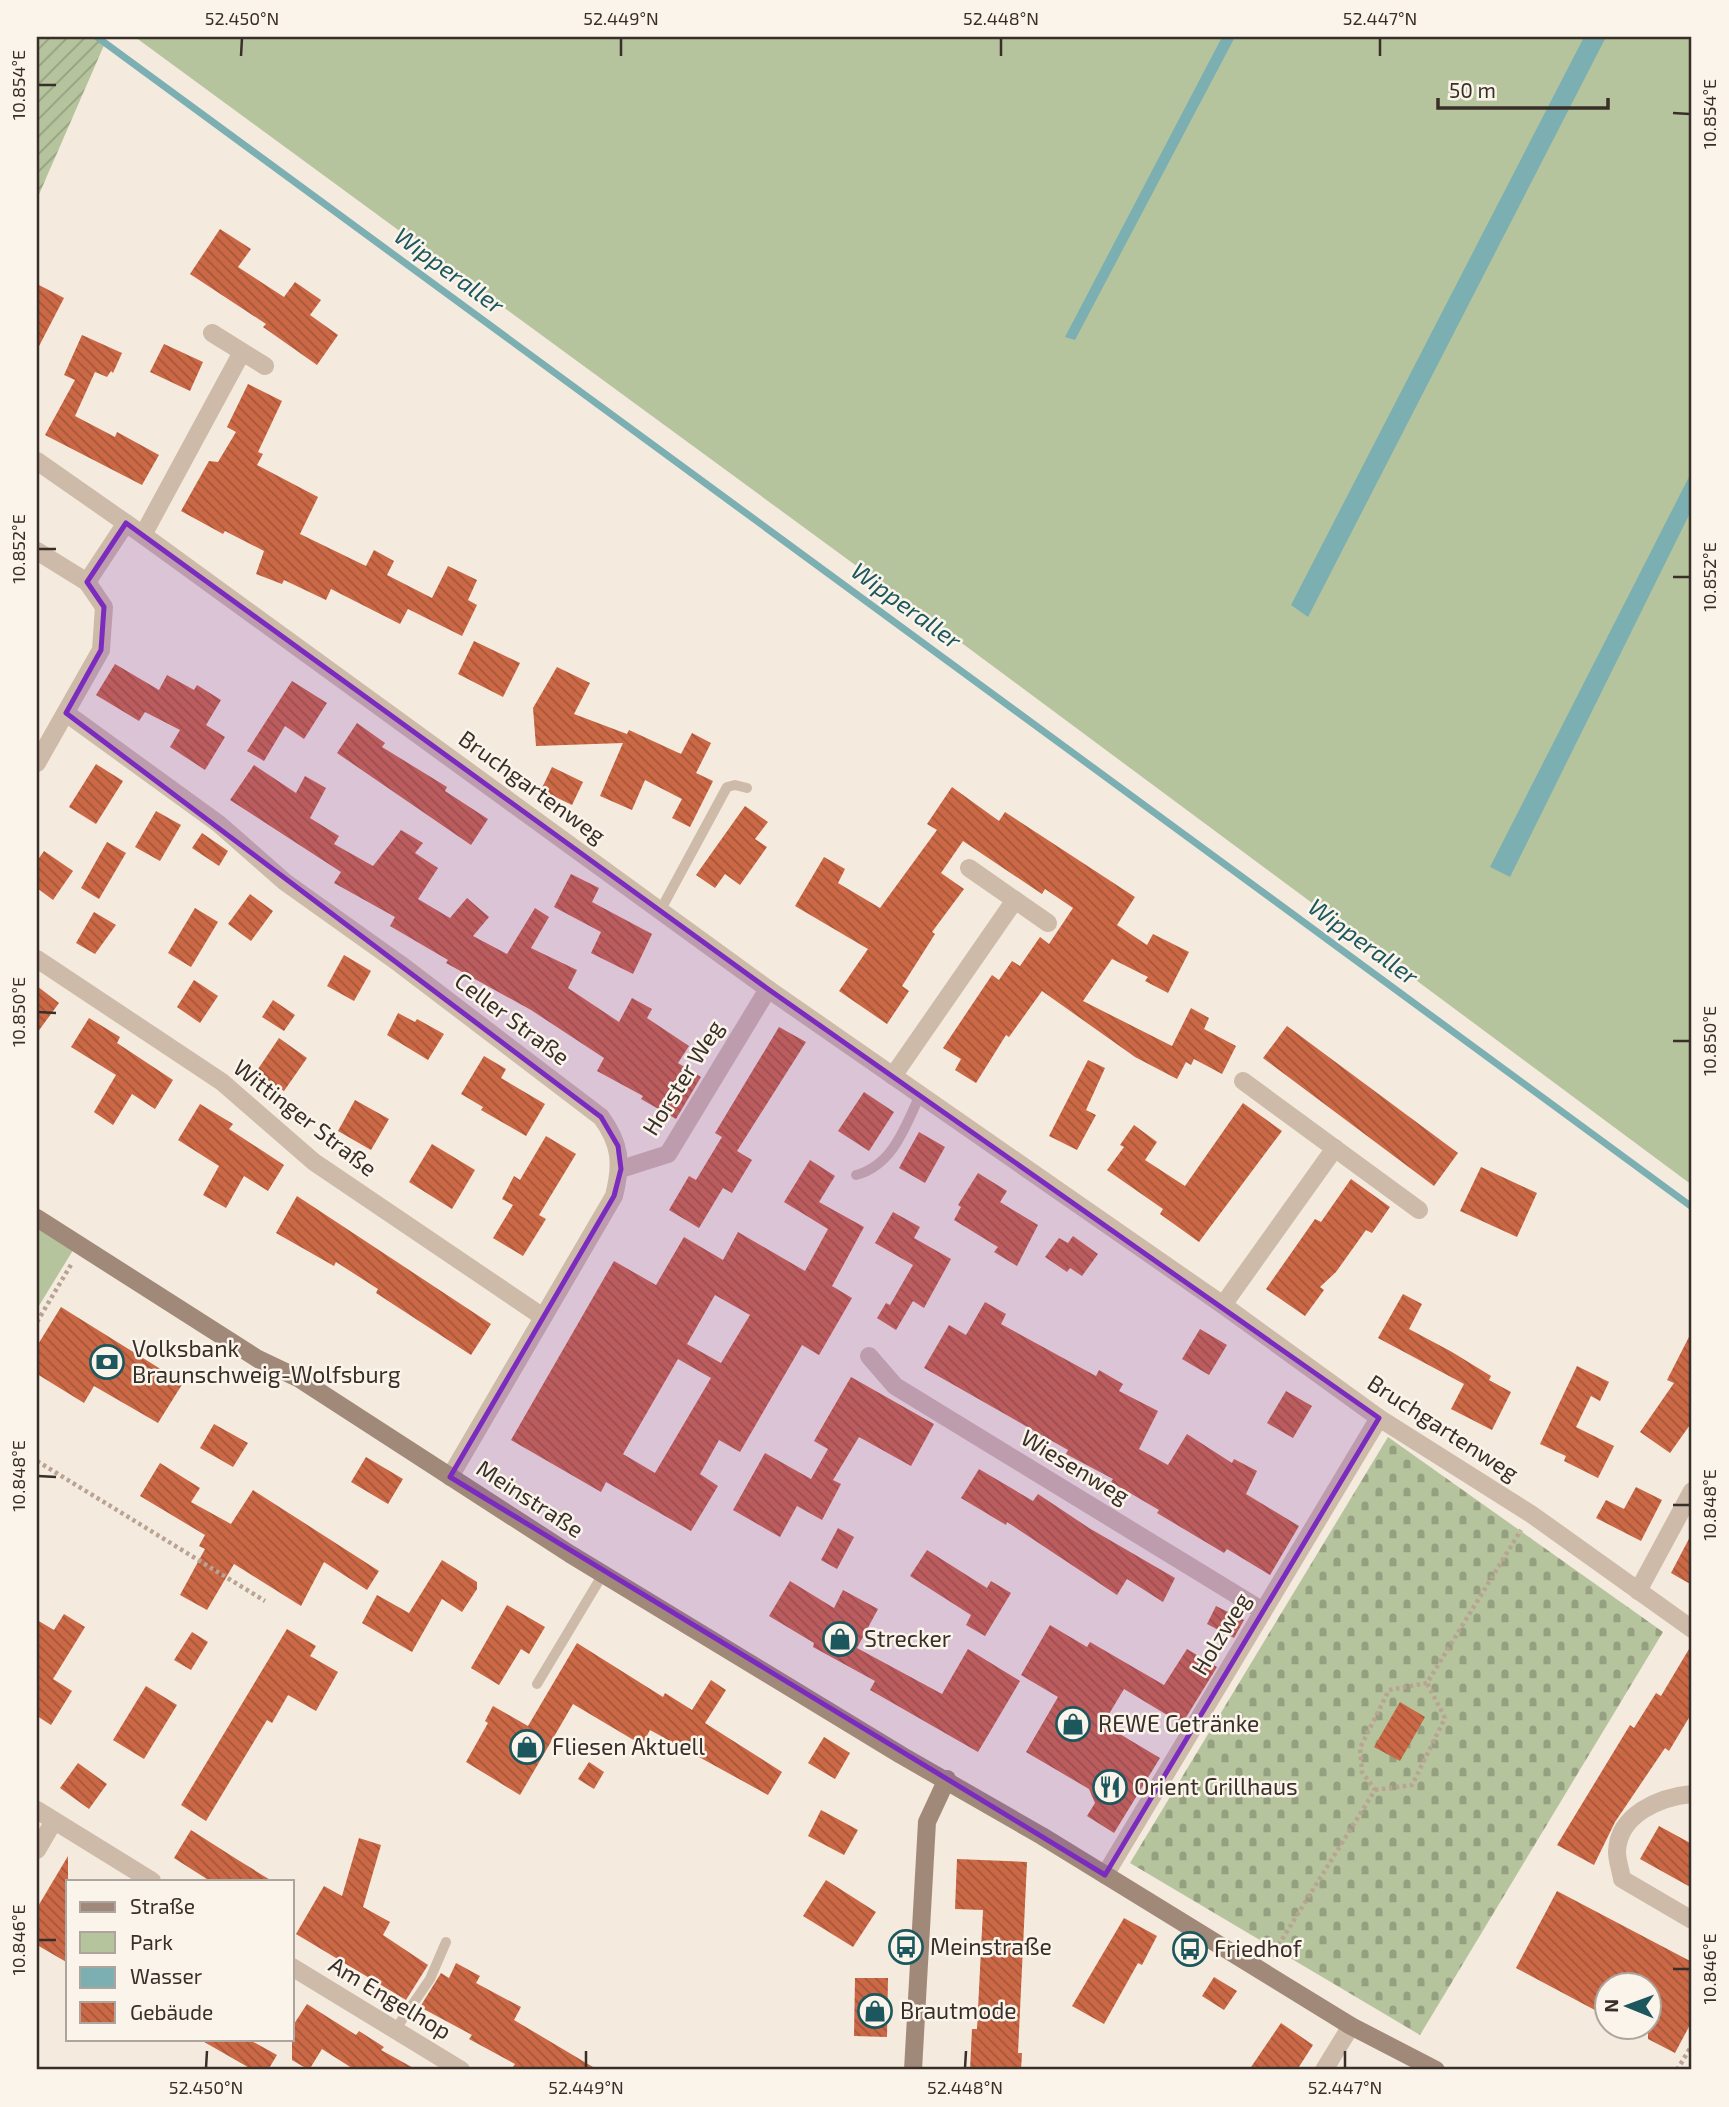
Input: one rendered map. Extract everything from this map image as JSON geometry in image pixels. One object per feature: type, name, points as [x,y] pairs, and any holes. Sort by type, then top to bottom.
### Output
[{"type":"street","points":[[212,333],[265,366]]},
{"type":"street","points":[[144,535],[242,352]]},
{"type":"street","name":"Bruchgartenweg","points":[[37,461],[144,535],[768,989],[1223,1305],[1379,1418],[1531,1514],[1692,1629]]},
{"type":"street","points":[[87,582],[126,523]]},
{"type":"street","points":[[37,551],[87,582],[104,607],[101,650],[37,763]]},
{"type":"street","name":"Celler Straße","points":[[66,713],[219,824],[285,881],[400,964],[601,1117],[618,1146],[621,1169]]},
{"type":"street","points":[[969,868],[1048,923]]},
{"type":"street","points":[[893,1076],[1015,900]]},
{"type":"street","name":"Wittinger Straße","points":[[37,958],[222,1082],[314,1162],[543,1317]]},
{"type":"street","name":"Horster Weg","points":[[621,1169],[668,1154],[768,989]]},
{"type":"street","points":[[1243,1081],[1419,1210]]},
{"type":"street","points":[[1223,1305],[1335,1148]]},
{"type":"street","points":[[450,1477],[614,1196],[621,1169]]},
{"type":"street","name":"Meinstraße","points":[[37,1218],[138,1286],[258,1360],[298,1378],[603,1574],[901,1755],[947,1779],[1351,2026],[1436,2070]]},
{"type":"street","name":"Wiesenweg","points":[[869,1356],[895,1386],[1263,1611]]},
{"type":"street","name":"Holzweg","points":[[1105,1875],[1379,1418]]},
{"type":"street","points":[[1637,1591],[1692,1491]]},
{"type":"street","points":[[913,2070],[927,1822],[947,1779]]},
{"type":"street","points":[[1692,1794],[1667,1796],[1639,1812],[1621,1831],[1617,1853],[1622,1879],[1692,1920]]},
{"type":"street","points":[[37,1810],[150,1880]]},
{"type":"street","points":[[37,1850],[54,1821]]},
{"type":"street","name":"Am Engelhop","points":[[294,1968],[461,2070]]},
{"type":"street","points":[[1324,2070],[1351,2026]]},
{"type":"lane","points":[[660,911],[727,787],[735,785],[747,789]]},
{"type":"lane","points":[[856,1175],[883,1163],[899,1139],[920,1095]]},
{"type":"lane","points":[[537,1684],[603,1574]]},
{"type":"lane","points":[[395,2029],[430,1979],[446,1942]]},
{"type":"path","points":[[37,1322],[82,1246]]},
{"type":"path","points":[[37,1461],[265,1601]]},
{"type":"path","points":[[1375,1790],[1362,1772],[1360,1748],[1389,1690],[1427,1683],[1531,1514]]},
{"type":"path","points":[[1375,1790],[1412,1786],[1445,1718],[1427,1683]]},
{"type":"path","points":[[1263,1970],[1375,1790]]},
{"type":"path","points":[[1677,2070],[1692,2045]]},
{"type":"highlighted area","points":[[126,523],[768,989],[1379,1418],[1105,1875],[450,1477],[614,1196],[621,1169],[618,1146],[601,1117],[66,713],[101,650],[104,607],[87,582]]},
{"type":"green space","points":[[37,37],[96,37],[105,43],[37,199]]},
{"type":"green space","points":[[135,37],[1692,37],[1692,1185],[963,644]]},
{"type":"green space","points":[[37,1224],[75,1247],[37,1309]]},
{"type":"green space","points":[[1388,1437],[1663,1632],[1420,2035],[1130,1863]]},
{"type":"water","points":[[1222,37],[1235,37],[1075,340],[1065,337]]},
{"type":"water","points":[[1584,37],[1606,37],[1308,617],[1291,605]]},
{"type":"water","points":[[1692,471],[1692,509],[1510,877],[1490,867]]},
{"type":"building","points":[[220,229],[251,249],[238,267],[284,297],[295,282],[321,300],[310,315],[338,335],[317,365],[263,327],[266,324],[190,274]]},
{"type":"building","points":[[37,284],[64,298],[37,350]]},
{"type":"building","points":[[82,335],[122,353],[113,373],[111,371],[107,377],[95,372],[75,416],[115,437],[117,432],[159,455],[142,485],[45,435],[75,380],[64,375]]},
{"type":"building","points":[[164,344],[203,362],[190,391],[150,372]]},
{"type":"building","points":[[248,384],[282,401],[258,452],[263,454],[257,465],[318,497],[300,534],[366,566],[374,550],[394,561],[387,575],[432,598],[448,566],[477,580],[468,600],[477,605],[462,636],[408,609],[400,624],[331,589],[326,600],[284,580],[282,584],[256,574],[264,551],[225,531],[223,534],[181,511],[209,461],[218,462],[236,432],[227,427]]},
{"type":"building","points":[[474,641],[520,663],[503,697],[458,674]]},
{"type":"building","points":[[115,664],[159,690],[167,675],[194,690],[197,685],[221,700],[206,725],[225,737],[205,770],[170,747],[180,730],[145,712],[139,721],[96,695]]},
{"type":"building","points":[[557,667],[590,683],[574,714],[627,734],[629,730],[681,754],[692,733],[711,743],[696,773],[713,781],[690,827],[672,818],[682,799],[645,780],[632,810],[600,796],[623,743],[536,746],[533,708]]},
{"type":"building","points":[[292,681],[327,703],[304,739],[285,726],[264,761],[247,751]]},
{"type":"building","points":[[357,723],[385,743],[382,747],[447,787],[445,791],[488,819],[471,845],[337,753]]},
{"type":"building","points":[[96,764],[123,781],[96,824],[69,807]]},
{"type":"building","points":[[254,765],[296,793],[305,776],[326,788],[310,818],[339,836],[334,844],[373,866],[401,830],[423,843],[415,853],[438,868],[418,899],[450,918],[467,898],[489,917],[473,936],[507,954],[535,908],[549,917],[531,948],[577,970],[568,988],[619,1022],[632,998],[652,1009],[647,1018],[689,1046],[678,1063],[701,1077],[676,1119],[641,1099],[643,1096],[597,1071],[604,1058],[531,1010],[446,963],[448,960],[390,926],[395,917],[334,883],[341,872],[230,800]]},
{"type":"building","points":[[552,767],[583,782],[572,805],[541,790]]},
{"type":"building","points":[[952,787],[999,821],[1005,812],[1135,897],[1117,925],[1147,945],[1153,934],[1189,952],[1168,993],[1145,981],[1148,977],[1112,959],[1083,1001],[1172,1046],[1191,1008],[1209,1018],[1204,1029],[1236,1046],[1222,1074],[1194,1059],[1191,1065],[1186,1062],[1177,1079],[1135,1057],[1042,991],[1009,1037],[1006,1035],[976,1083],[955,1070],[961,1059],[943,1048],[992,975],[999,980],[1012,961],[1020,966],[1040,937],[1049,944],[1073,908],[1045,889],[1042,894],[963,841],[941,873],[964,889],[932,932],[935,934],[902,986],[909,991],[887,1024],[839,991],[868,949],[795,906],[824,857],[845,869],[838,883],[880,908],[937,830],[927,824]]},
{"type":"building","points":[[745,806],[768,822],[755,839],[767,847],[740,885],[725,874],[715,888],[696,875]]},
{"type":"building","points":[[156,811],[181,825],[160,861],[135,847]]},
{"type":"building","points":[[202,833],[228,851],[219,866],[192,848]]},
{"type":"building","points":[[107,842],[126,853],[99,899],[81,888]]},
{"type":"building","points":[[44,851],[73,871],[53,900],[37,888],[37,861]]},
{"type":"building","points":[[571,874],[599,888],[592,902],[652,934],[633,974],[591,953],[601,932],[554,907]]},
{"type":"building","points":[[250,894],[273,911],[251,941],[228,924]]},
{"type":"building","points":[[195,908],[218,922],[191,967],[168,953]]},
{"type":"building","points":[[94,912],[116,925],[95,954],[76,943]]},
{"type":"building","points":[[344,955],[371,971],[354,1001],[327,986]]},
{"type":"building","points":[[194,980],[218,996],[200,1023],[177,1007]]},
{"type":"building","points":[[37,986],[59,1003],[37,1033]]},
{"type":"building","points":[[273,1000],[295,1015],[284,1031],[262,1017]]},
{"type":"building","points":[[398,1013],[415,1022],[417,1019],[444,1034],[428,1060],[387,1035]]},
{"type":"building","points":[[89,1018],[120,1037],[117,1043],[173,1080],[155,1109],[132,1094],[113,1125],[94,1112],[116,1075],[71,1047]]},
{"type":"building","points":[[1287,1026],[1458,1153],[1434,1186],[1263,1058]]},
{"type":"building","points":[[779,1027],[806,1042],[737,1151],[752,1160],[732,1193],[723,1188],[699,1228],[669,1210],[689,1176],[696,1180],[722,1137],[715,1133]]},
{"type":"building","points":[[279,1038],[307,1058],[284,1091],[256,1072]]},
{"type":"building","points":[[484,1056],[506,1069],[501,1078],[545,1104],[526,1136],[481,1110],[483,1107],[461,1094]]},
{"type":"building","points":[[1088,1060],[1105,1068],[1086,1110],[1096,1115],[1077,1150],[1049,1136]]},
{"type":"building","points":[[864,1092],[894,1112],[869,1151],[838,1131]]},
{"type":"building","points":[[355,1100],[389,1119],[371,1150],[338,1131]]},
{"type":"building","points":[[1243,1103],[1282,1131],[1199,1242],[1160,1214],[1163,1209],[1107,1170],[1124,1147],[1120,1145],[1134,1125],[1157,1142],[1145,1160],[1185,1186]]},
{"type":"building","points":[[200,1104],[233,1124],[229,1129],[284,1165],[268,1191],[244,1176],[226,1208],[203,1195],[219,1166],[178,1140]]},
{"type":"building","points":[[919,1132],[945,1147],[925,1183],[899,1168]]},
{"type":"building","points":[[546,1136],[576,1154],[539,1215],[546,1219],[523,1256],[493,1238],[513,1205],[502,1199],[514,1176],[520,1180]]},
{"type":"building","points":[[432,1144],[475,1170],[452,1209],[409,1182]]},
{"type":"building","points":[[810,1160],[835,1176],[819,1202],[864,1227],[832,1286],[852,1298],[819,1355],[802,1345],[740,1452],[719,1440],[700,1474],[718,1486],[691,1531],[606,1482],[601,1492],[511,1440],[614,1261],[656,1285],[684,1237],[723,1260],[738,1232],[805,1271],[828,1229],[784,1202]],"holes":[[[715,1295],[750,1315],[721,1363],[687,1344]],[[678,1359],[711,1378],[655,1473],[623,1454]]]},
{"type":"building","points":[[1481,1167],[1537,1193],[1517,1237],[1460,1211]]},
{"type":"building","points":[[978,1173],[1007,1191],[1000,1202],[1038,1225],[1017,1266],[994,1252],[998,1247],[954,1220],[961,1207],[958,1205]]},
{"type":"building","points":[[1351,1179],[1390,1207],[1372,1233],[1366,1230],[1336,1272],[1320,1287],[1324,1290],[1305,1316],[1266,1289],[1315,1219],[1321,1222]]},
{"type":"building","points":[[297,1196],[491,1324],[471,1355],[376,1293],[378,1289],[336,1262],[334,1266],[276,1233]]},
{"type":"building","points":[[893,1212],[920,1227],[914,1238],[951,1259],[924,1308],[913,1301],[896,1330],[877,1318],[886,1303],[890,1305],[913,1265],[875,1243]]},
{"type":"building","points":[[1073,1236],[1098,1254],[1082,1276],[1070,1268],[1067,1272],[1045,1257],[1059,1238],[1068,1243]]},
{"type":"building","points":[[1403,1294],[1422,1304],[1409,1329],[1491,1376],[1489,1380],[1511,1392],[1492,1430],[1451,1409],[1464,1384],[1378,1338]]},
{"type":"building","points":[[985,1302],[1006,1314],[1001,1324],[1096,1376],[1099,1370],[1123,1384],[1119,1391],[1158,1411],[1139,1449],[1168,1465],[1187,1434],[1232,1463],[1234,1459],[1257,1471],[1246,1494],[1299,1526],[1270,1575],[1227,1549],[1224,1553],[1157,1513],[1159,1510],[1111,1482],[1113,1479],[1066,1454],[1068,1450],[924,1368],[949,1325],[966,1335]]},
{"type":"building","points":[[61,1307],[183,1383],[158,1423],[94,1386],[84,1403],[37,1374],[37,1346]]},
{"type":"building","points":[[1200,1329],[1227,1345],[1209,1375],[1182,1359]]},
{"type":"building","points":[[1692,1331],[1692,1422],[1670,1453],[1640,1432],[1674,1383],[1667,1380]]},
{"type":"building","points":[[1577,1366],[1609,1382],[1600,1401],[1591,1396],[1576,1427],[1614,1446],[1598,1478],[1564,1461],[1566,1456],[1540,1444]]},
{"type":"building","points":[[851,1377],[934,1424],[911,1466],[859,1437],[833,1480],[841,1484],[822,1520],[797,1506],[780,1537],[733,1510],[765,1453],[811,1479],[828,1449],[814,1441]]},
{"type":"building","points":[[1286,1391],[1312,1406],[1293,1438],[1267,1423]]},
{"type":"building","points":[[214,1424],[248,1443],[233,1467],[200,1448]]},
{"type":"building","points":[[366,1457],[403,1479],[388,1504],[351,1482]]},
{"type":"building","points":[[160,1463],[200,1488],[191,1502],[231,1524],[253,1490],[379,1571],[367,1590],[324,1562],[301,1606],[234,1564],[207,1610],[180,1595],[205,1549],[199,1546],[205,1535],[140,1496]]},
{"type":"building","points":[[979,1469],[1033,1501],[1038,1494],[1089,1528],[1175,1578],[1163,1602],[1127,1579],[1117,1595],[1007,1522],[1006,1525],[961,1498]]},
{"type":"building","points":[[1636,1487],[1662,1500],[1641,1541],[1596,1518],[1606,1500],[1624,1509]]},
{"type":"building","points":[[838,1528],[854,1537],[837,1569],[821,1560]]},
{"type":"building","points":[[1692,1533],[1692,1585],[1671,1573]]},
{"type":"building","points":[[927,1550],[987,1588],[991,1581],[1011,1593],[985,1636],[966,1625],[971,1615],[910,1576]]},
{"type":"building","points":[[442,1560],[477,1582],[477,1589],[462,1612],[442,1599],[412,1652],[362,1623],[377,1595],[409,1613]]},
{"type":"building","points":[[790,1581],[834,1608],[843,1590],[878,1609],[857,1648],[942,1694],[968,1649],[1020,1681],[978,1752],[870,1690],[875,1681],[813,1647],[814,1643],[769,1616]]},
{"type":"building","points":[[507,1605],[545,1627],[529,1654],[521,1649],[499,1685],[471,1668]]},
{"type":"building","points":[[1216,1606],[1244,1620],[1234,1638],[1207,1624]]},
{"type":"building","points":[[64,1614],[85,1627],[53,1679],[72,1691],[51,1725],[37,1716],[37,1620],[54,1630]]},
{"type":"building","points":[[1050,1625],[1087,1647],[1090,1642],[1164,1685],[1187,1649],[1217,1667],[1182,1724],[1124,1689],[1103,1724],[1160,1758],[1114,1833],[1087,1816],[1095,1803],[1089,1789],[1026,1752],[1058,1697],[1021,1675]]},
{"type":"building","points":[[287,1629],[316,1646],[310,1656],[338,1672],[316,1711],[288,1695],[272,1723],[267,1720],[206,1821],[181,1805]]},
{"type":"building","points":[[192,1632],[208,1642],[191,1670],[174,1660]]},
{"type":"building","points":[[577,1643],[663,1697],[665,1693],[692,1710],[711,1680],[726,1690],[705,1723],[782,1772],[768,1795],[650,1730],[642,1745],[573,1704],[520,1795],[466,1762],[488,1723],[485,1721],[493,1706],[528,1726]]},
{"type":"building","points":[[1692,1644],[1690,1716],[1669,1751],[1665,1748],[1615,1822],[1594,1865],[1557,1845],[1630,1725],[1634,1728],[1656,1693],[1661,1696]]},
{"type":"building","points":[[146,1686],[177,1705],[144,1759],[113,1740]]},
{"type":"building","points":[[1400,1702],[1425,1717],[1400,1761],[1374,1747]]},
{"type":"building","points":[[824,1737],[850,1753],[835,1779],[808,1763]]},
{"type":"building","points":[[589,1762],[604,1772],[594,1789],[578,1779]]},
{"type":"building","points":[[78,1763],[107,1784],[89,1809],[60,1788]]},
{"type":"building","points":[[821,1810],[858,1830],[844,1855],[808,1836]]},
{"type":"building","points":[[1659,1826],[1692,1844],[1692,1888],[1640,1859]]},
{"type":"building","points":[[191,1830],[270,1880],[208,1880],[174,1858]]},
{"type":"building","points":[[359,1838],[381,1845],[363,1907],[390,1922],[383,1935],[428,1965],[406,2000],[296,1934],[324,1886],[342,1896]]},
{"type":"building","points":[[68,1856],[66,1962],[37,1945],[37,1908]]},
{"type":"building","points":[[957,1859],[1027,1862],[1018,2053],[1022,2053],[1021,2070],[970,2070],[972,2029],[977,2029],[983,1910],[955,1909]]},
{"type":"building","points":[[826,1880],[876,1912],[853,1947],[803,1916]]},
{"type":"building","points":[[1557,1891],[1692,1962],[1692,2021],[1675,2053],[1650,2040],[1662,2040],[1662,1970],[1592,1970],[1592,2009],[1516,1968]]},
{"type":"building","points":[[1124,1918],[1157,1936],[1142,1965],[1138,1963],[1104,2024],[1072,2006]]},
{"type":"building","points":[[456,1963],[480,1976],[476,1983],[521,2007],[514,2020],[598,2070],[511,2070],[515,2064],[469,2039],[472,2035],[420,2007],[441,1973],[449,1978]]},
{"type":"building","points":[[1214,1977],[1237,1991],[1224,2010],[1202,1996]]},
{"type":"building","points":[[855,1978],[888,1978],[887,2037],[854,2036]]},
{"type":"building","points":[[307,2004],[356,2035],[359,2031],[384,2047],[381,2050],[417,2070],[355,2070],[322,2049],[309,2070],[292,2060],[294,2024]]},
{"type":"building","points":[[1281,2023],[1313,2045],[1297,2070],[1249,2070]]},
{"type":"building","points":[[201,2040],[250,2040],[277,2055],[268,2070],[253,2070]]},
{"type":"waterway","name":"Wipperaller","points":[[97,37],[1692,1207]]},
{"type":"place","name":"Volksbank Braunschweig-Wolfsburg","points":[[107,1362]]},
{"type":"place","name":"Strecker","points":[[840,1639]]},
{"type":"place","name":"REWE Getränke","points":[[1073,1724]]},
{"type":"place","name":"Fliesen Aktuell","points":[[527,1747]]},
{"type":"place","name":"Orient Grillhaus","points":[[1110,1787]]},
{"type":"place","name":"Meinstraße","points":[[906,1947]]},
{"type":"place","name":"Friedhof","points":[[1190,1949]]},
{"type":"place","name":"Brautmode","points":[[875,2011]]}]
